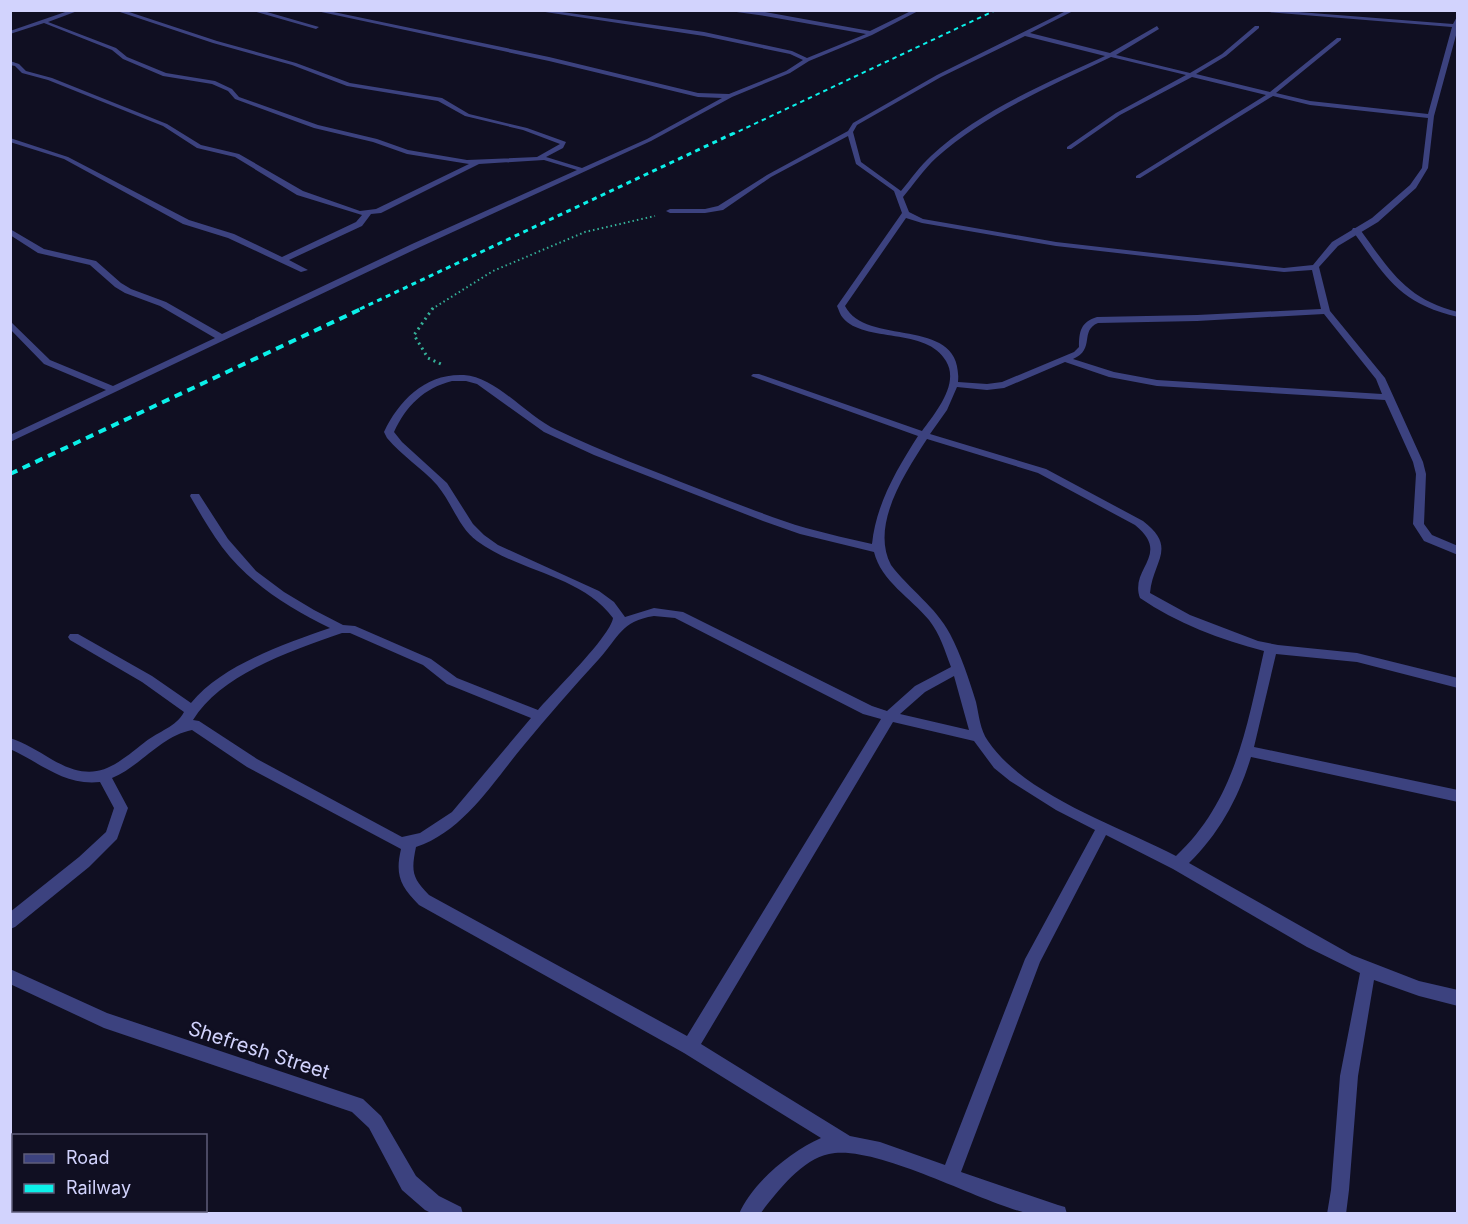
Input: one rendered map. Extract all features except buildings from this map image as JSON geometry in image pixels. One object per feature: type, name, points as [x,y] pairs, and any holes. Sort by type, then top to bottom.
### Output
[{"type":"street","points":[[10,33],[46,23],[78,10]]},
{"type":"street","points":[[116,10],[215,42],[294,64],[349,85],[440,99],[467,115],[525,129],[564,143],[561,147],[542,154],[540,157],[542,159]]},
{"type":"street","points":[[252,10],[316,27]]},
{"type":"street","points":[[314,10],[549,59],[698,95],[730,96]]},
{"type":"street","points":[[534,10],[704,34],[792,53],[807,60]]},
{"type":"street","points":[[724,10],[765,14],[871,33]]},
{"type":"street","points":[[670,211],[705,211],[720,208],[769,176],[850,132],[855,124],[898,98],[1073,10]]},
{"type":"street","points":[[1246,10],[1455,26]]},
{"type":"street","points":[[10,439],[580,170],[649,140],[730,96],[788,72],[807,60],[871,33],[915,11]]},
{"type":"street","points":[[850,132],[858,163],[901,195],[906,213],[922,221],[1056,244],[1284,270],[1315,267],[1330,248],[1393,206],[1413,186],[1425,168],[1431,116],[1458,16]]},
{"type":"street","points":[[46,23],[114,49],[125,58],[165,75],[213,82],[230,90],[237,98],[316,127],[375,140],[407,152],[478,162],[542,159],[580,170]]},
{"type":"street","points":[[1069,148],[1118,114],[1224,56],[1257,27]]},
{"type":"street","points":[[901,195],[932,158],[963,133],[1030,93],[1111,55],[1157,28]]},
{"type":"street","points":[[1025,34],[1270,95],[1332,106],[1431,116]]},
{"type":"street","points":[[1138,177],[1270,95],[1339,39]]},
{"type":"street","points":[[10,63],[17,65],[24,72],[50,79],[165,125],[199,147],[237,155],[300,193],[368,213]]},
{"type":"street","points":[[10,140],[66,158],[186,222],[231,236],[304,270]]},
{"type":"street","points":[[282,260],[359,224],[368,213],[478,162]]},
{"type":"street","points":[[906,213],[841,306],[842,312],[863,326],[931,342],[947,353],[953,364],[954,384],[944,406],[924,435],[888,501],[878,525],[878,549],[887,568],[941,628],[969,701],[979,737],[1001,766],[1032,789],[1103,828],[1178,864],[1299,936],[1368,971],[1458,998]]},
{"type":"street","points":[[1356,230],[1402,290],[1425,306],[1458,315]]},
{"type":"street","points":[[10,231],[41,251],[93,262],[118,285],[163,304],[222,338]]},
{"type":"street","points":[[1315,267],[1326,311],[1367,361],[1390,397],[1418,462],[1421,474],[1418,524],[1428,538],[1458,551]]},
{"type":"street","points":[[954,384],[987,387],[1004,385],[1065,359],[1081,351],[1083,332],[1090,323],[1097,320],[1197,318],[1326,311]]},
{"type":"street","points":[[10,323],[47,362],[114,390]]},
{"type":"street","points":[[1065,359],[1112,376],[1148,383],[1185,387],[1390,397]]},
{"type":"street","points":[[756,376],[924,435],[1042,471],[1139,523],[1152,531],[1157,541],[1157,550],[1143,586],[1144,595],[1162,608],[1249,642],[1271,648],[1325,653],[1378,662],[1458,683]]},
{"type":"street","points":[[10,743],[66,772],[86,778],[104,776],[136,759],[169,733],[184,725],[194,725],[252,763],[400,843],[411,843],[425,838],[457,816],[605,644],[618,625],[619,617],[610,604],[479,537],[445,487],[392,438],[389,432],[393,421],[424,388],[446,378],[468,377],[480,382],[549,430],[598,453],[767,519],[804,531],[878,549]]},
{"type":"street","points":[[195,496],[226,546],[260,581],[305,612],[341,629]]},
{"type":"street","points":[[618,625],[651,611],[663,610],[679,615],[868,710],[979,737]]},
{"type":"street","points":[[184,725],[191,710],[202,698],[227,680],[341,629],[351,629],[427,663],[452,681],[540,717]]},
{"type":"street","points":[[74,637],[147,679],[191,710]]},
{"type":"street","points":[[1178,864],[1189,856],[1221,811],[1247,751],[1271,648]]},
{"type":"street","points":[[690,1047],[890,716],[920,689],[957,669]]},
{"type":"street","points":[[1247,751],[1458,796]]},
{"type":"street","points":[[10,922],[84,862],[112,835],[121,808],[104,776]]},
{"type":"street","points":[[950,1177],[1033,959],[1103,828]]},
{"type":"street","points":[[411,843],[405,876],[411,888],[424,900],[690,1047],[845,1143]]},
{"type":"street","points":[[1336,1214],[1349,1076],[1368,971]]},
{"type":"street","name":"Shefresh Street","points":[[10,976],[104,1020],[357,1105],[375,1122],[409,1183],[432,1203],[454,1214]]},
{"type":"street","points":[[748,1214],[768,1188],[792,1164],[828,1145],[845,1143],[871,1148],[1058,1214]]},
{"type":"path","points":[[468,377],[429,358],[414,335],[434,306],[493,271],[554,244],[585,232],[670,211]]},
{"type":"railway","points":[[731,135],[996,10]]},
{"type":"railway","points":[[360,309],[734,133]]},
{"type":"railway","points":[[10,474],[363,308]]}]
